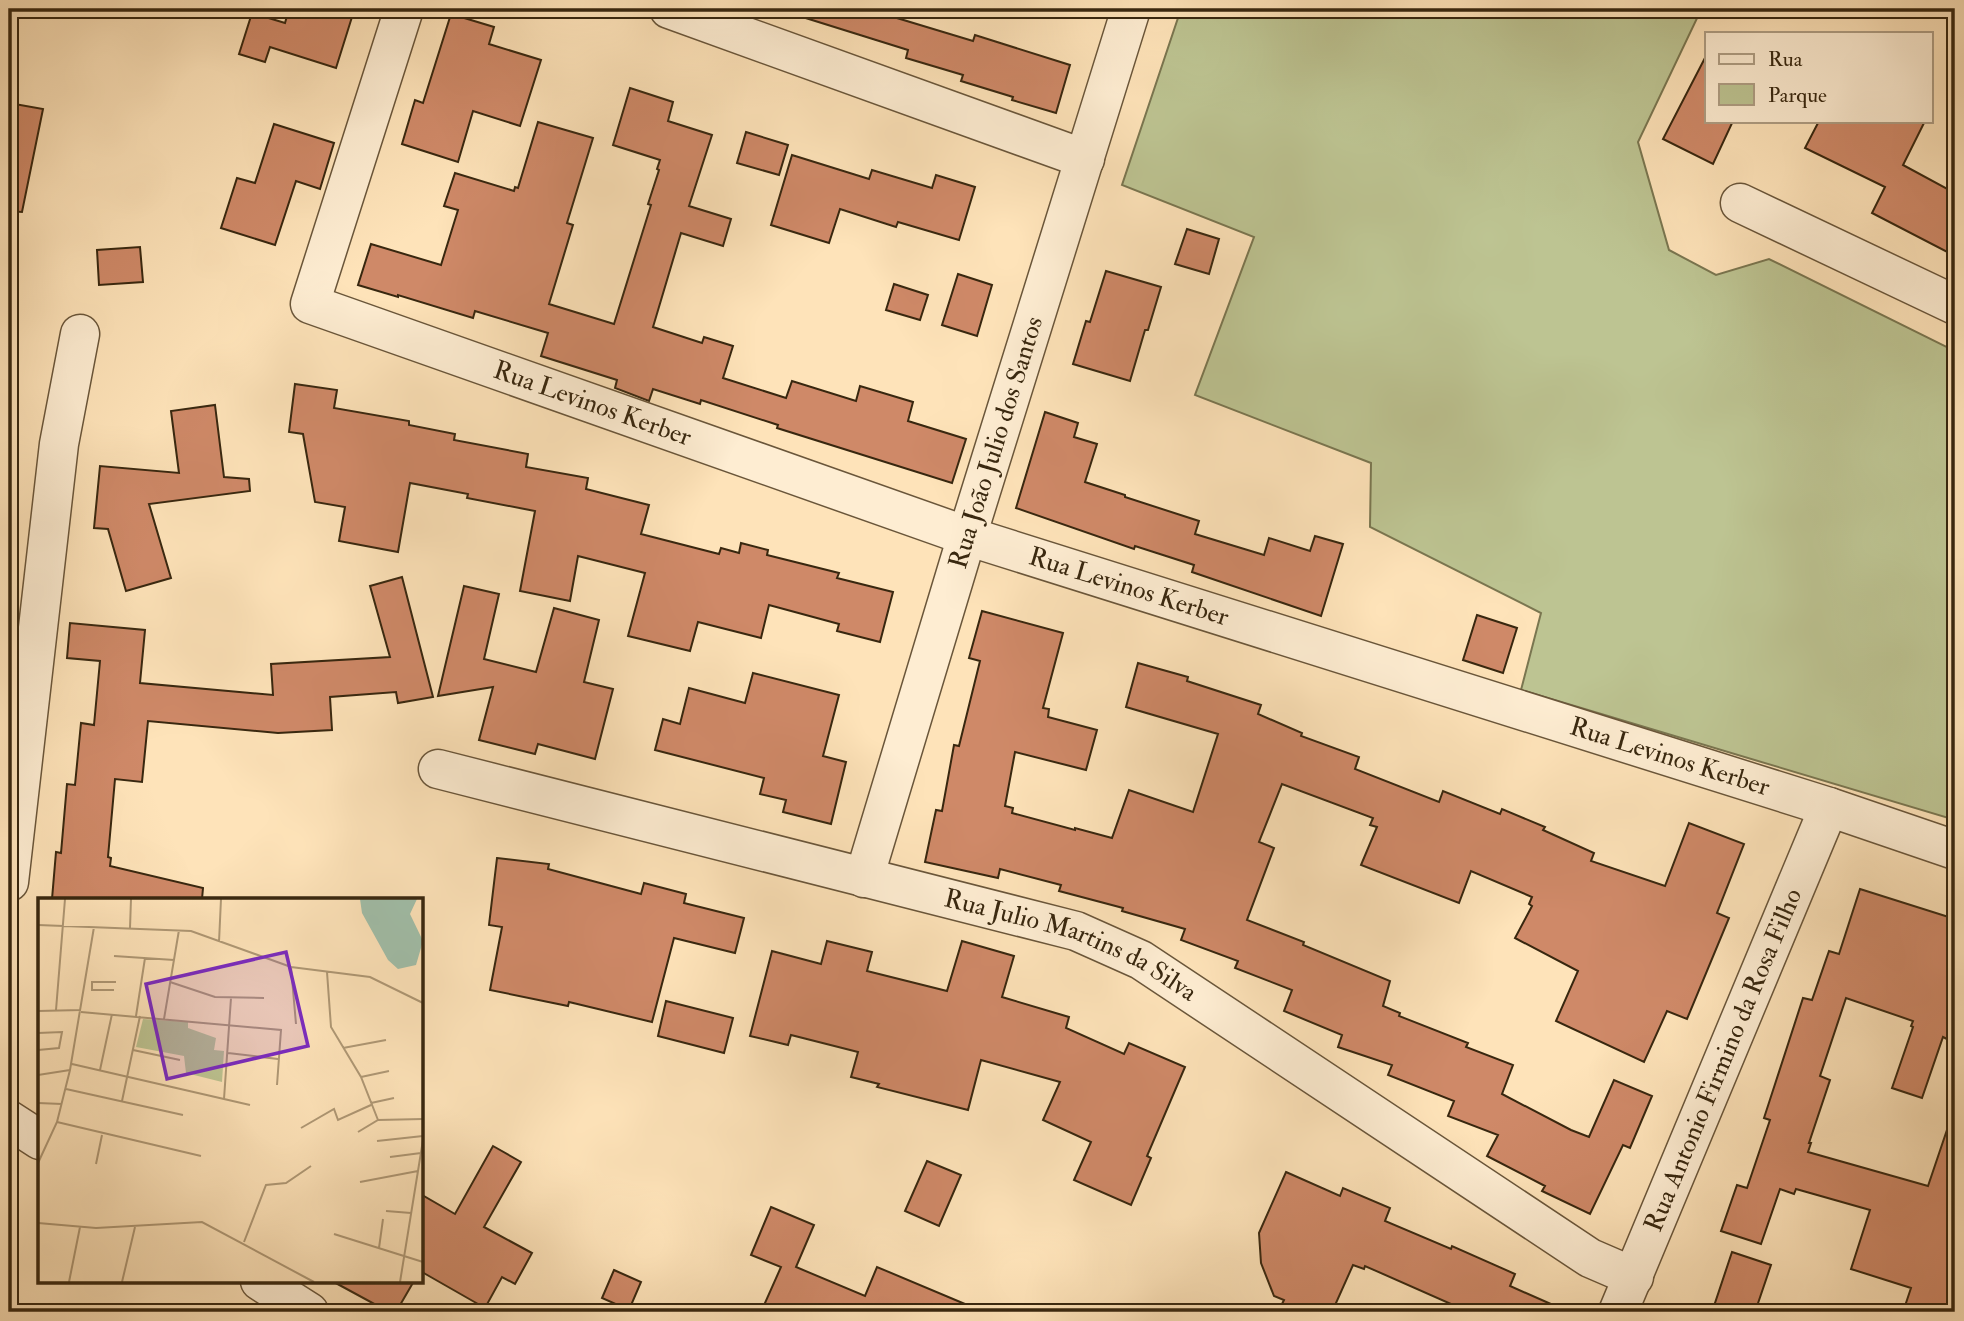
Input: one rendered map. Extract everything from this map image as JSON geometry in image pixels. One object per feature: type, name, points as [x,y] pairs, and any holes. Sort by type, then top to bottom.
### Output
[{"type":"street","name":"Rua Levinos Kerber","points":[[404,9],[310,304],[967,536],[1829,807],[1955,850]]},
{"type":"street","points":[[669,9],[1085,159]]},
{"type":"street","name":"Rua João Julio dos Santos","points":[[864,878],[1131,9]]},
{"type":"street","points":[[1740,203],[1955,305]]},
{"type":"street","points":[[9,882],[59,444],[80,334]]},
{"type":"street","name":"Rua Julio Martins da Silva","points":[[438,769],[1076,930],[1141,960],[1590,1258],[1634,1277]]},
{"type":"street","name":"Rua Antonio Firmino da Rosa Filho","points":[[1618,1312],[1829,807]]},
{"type":"street","points":[[9,1120],[38,1139]]},
{"type":"street","points":[[262,1282],[309,1312]]},
{"type":"green space","points":[[1181,9],[1694,9],[1700,12],[1638,142],[1669,250],[1716,275],[1769,259],[1955,351],[1955,820],[1521,690],[1541,613],[1370,527],[1371,463],[1195,395],[1254,237],[1122,185]]},
{"type":"building","points":[[289,9],[327,9],[352,17],[336,68],[270,47],[265,62],[239,54],[252,13],[285,23]]},
{"type":"building","points":[[797,9],[889,9],[887,15],[973,41],[975,35],[1070,65],[1056,113],[961,81],[963,75],[906,58],[908,50],[796,15]]},
{"type":"building","points":[[451,14],[494,27],[489,44],[541,60],[520,126],[473,111],[458,162],[402,144],[415,100],[423,103]]},
{"type":"building","points":[[1705,58],[1705,122],[1733,122],[1713,164],[1663,139]]},
{"type":"building","points":[[630,88],[673,102],[668,121],[712,135],[689,206],[731,219],[723,246],[681,233],[653,327],[702,343],[704,337],[733,346],[723,378],[786,398],[792,381],[856,401],[860,386],[913,402],[908,421],[966,439],[952,483],[777,428],[778,425],[701,400],[700,404],[653,389],[649,401],[615,388],[617,380],[541,356],[548,333],[475,311],[473,318],[358,285],[371,244],[441,265],[458,210],[444,206],[455,173],[514,191],[515,187],[518,188],[538,122],[593,138],[567,223],[573,225],[549,304],[614,324],[651,205],[648,204],[660,160],[613,145]]},
{"type":"building","points":[[9,103],[43,109],[22,212],[9,211]]},
{"type":"building","points":[[1818,122],[1924,122],[1903,165],[1955,193],[1955,256],[1872,213],[1885,187],[1805,148]]},
{"type":"building","points":[[274,124],[334,143],[320,189],[296,181],[275,245],[221,228],[237,178],[255,183]]},
{"type":"building","points":[[746,132],[788,145],[779,175],[737,163]]},
{"type":"building","points":[[792,155],[869,179],[872,170],[932,188],[936,175],[975,187],[959,240],[898,222],[896,227],[840,209],[829,243],[771,225]]},
{"type":"building","points":[[1187,229],[1219,239],[1209,274],[1175,264]]},
{"type":"building","points":[[140,247],[143,282],[99,285],[97,250]]},
{"type":"building","points":[[1106,271],[1161,287],[1130,381],[1073,364],[1086,321],[1090,322]]},
{"type":"building","points":[[958,274],[992,285],[977,336],[942,325]]},
{"type":"building","points":[[894,284],[928,295],[920,320],[886,310]]},
{"type":"building","points":[[295,384],[337,390],[334,408],[409,421],[409,425],[455,434],[454,440],[528,454],[526,467],[588,478],[586,489],[649,505],[641,534],[719,554],[721,548],[739,553],[741,543],[768,550],[767,555],[839,573],[837,578],[893,592],[880,642],[837,631],[839,624],[769,605],[761,638],[698,622],[690,651],[628,636],[645,573],[578,556],[570,601],[520,591],[535,511],[467,498],[468,494],[410,483],[398,552],[339,541],[345,507],[315,502],[303,434],[289,432]]},
{"type":"building","points":[[215,405],[224,477],[249,479],[250,491],[149,504],[171,578],[126,591],[108,529],[94,528],[100,466],[179,473],[171,411]]},
{"type":"building","points":[[1045,412],[1078,423],[1074,437],[1097,444],[1085,482],[1199,521],[1195,534],[1264,555],[1269,538],[1310,551],[1315,536],[1343,544],[1321,616],[1192,572],[1194,565],[1135,546],[1134,549],[1016,508]]},
{"type":"building","points":[[402,577],[433,697],[398,703],[396,692],[330,697],[332,730],[278,733],[148,721],[142,782],[115,779],[108,857],[111,858],[110,866],[203,888],[202,898],[52,898],[56,852],[61,853],[67,784],[75,785],[81,723],[94,725],[100,661],[67,658],[70,623],[145,630],[140,683],[273,695],[271,664],[390,657],[370,586]]},
{"type":"building","points":[[464,586],[499,594],[484,659],[536,672],[554,608],[599,620],[584,682],[613,689],[595,759],[538,744],[535,754],[479,740],[493,687],[438,696]]},
{"type":"building","points":[[982,611],[1063,633],[1043,708],[1049,709],[1048,717],[1097,730],[1086,770],[1015,752],[1005,806],[1013,808],[1012,813],[1112,838],[1129,790],[1193,812],[1218,734],[1126,707],[1138,663],[1188,677],[1187,681],[1261,705],[1258,714],[1302,733],[1301,736],[1359,757],[1355,769],[1439,802],[1443,791],[1500,814],[1502,809],[1545,827],[1543,830],[1594,853],[1591,861],[1665,886],[1689,823],[1744,844],[1717,913],[1729,918],[1687,1019],[1667,1011],[1644,1062],[1556,1021],[1578,971],[1515,938],[1532,906],[1529,904],[1532,897],[1471,871],[1459,903],[1361,865],[1377,827],[1370,825],[1373,818],[1282,784],[1259,842],[1274,848],[1247,920],[1304,942],[1303,945],[1390,981],[1383,1006],[1400,1013],[1399,1016],[1468,1043],[1466,1047],[1513,1065],[1502,1094],[1571,1130],[1589,1137],[1614,1080],[1652,1096],[1630,1148],[1623,1145],[1590,1214],[1542,1191],[1545,1186],[1487,1156],[1498,1135],[1448,1116],[1454,1101],[1388,1075],[1392,1065],[1338,1047],[1342,1035],[1284,1011],[1292,990],[1235,968],[1238,961],[1181,940],[1185,929],[1122,911],[1123,908],[1059,891],[1061,885],[1000,869],[998,878],[925,862],[936,810],[942,811],[954,745],[959,746],[980,661],[969,658]]},
{"type":"building","points":[[1477,615],[1517,628],[1503,673],[1463,660]]},
{"type":"building","points":[[753,673],[839,695],[823,756],[846,762],[831,824],[783,812],[786,800],[760,794],[764,778],[655,750],[663,719],[680,724],[689,688],[745,703]]},
{"type":"building","points":[[497,858],[549,864],[548,869],[641,894],[644,883],[686,894],[684,903],[744,918],[735,953],[674,938],[652,1022],[569,1002],[568,1006],[490,990],[502,927],[489,925]]},
{"type":"building","points":[[1860,889],[1955,919],[1955,1036],[1949,1034],[1947,1039],[1943,1037],[1922,1098],[1892,1088],[1913,1021],[1846,998],[1820,1076],[1830,1080],[1808,1152],[1928,1186],[1950,1121],[1955,1121],[1955,1312],[1903,1312],[1911,1288],[1851,1269],[1870,1210],[1796,1189],[1794,1194],[1780,1189],[1761,1244],[1721,1231],[1737,1185],[1747,1188],[1770,1120],[1764,1118],[1803,998],[1812,1000],[1829,951],[1839,954]]},
{"type":"building","points":[[827,941],[872,952],[867,971],[947,991],[962,941],[1014,956],[1002,997],[1069,1017],[1066,1028],[1124,1054],[1129,1043],[1185,1067],[1147,1156],[1151,1158],[1131,1205],[1074,1180],[1091,1142],[1043,1120],[1060,1082],[981,1060],[968,1110],[877,1087],[879,1084],[851,1077],[858,1052],[791,1035],[788,1045],[750,1036],[772,951],[821,964]]},
{"type":"building","points":[[666,1001],[733,1018],[724,1053],[658,1036]]},
{"type":"building","points":[[493,1146],[521,1162],[484,1227],[532,1253],[515,1284],[502,1277],[485,1308],[424,1273],[424,1196],[455,1214]]},
{"type":"building","points":[[927,1161],[961,1175],[939,1226],[905,1211]]},
{"type":"building","points":[[1286,1172],[1340,1196],[1343,1188],[1390,1208],[1385,1221],[1451,1249],[1452,1246],[1515,1274],[1510,1286],[1569,1312],[1469,1312],[1365,1266],[1364,1269],[1353,1265],[1332,1312],[1278,1312],[1284,1300],[1274,1296],[1261,1263],[1259,1233]]},
{"type":"building","points":[[771,1207],[814,1225],[796,1267],[865,1296],[877,1267],[984,1312],[761,1312],[781,1267],[751,1255]]},
{"type":"building","points":[[1732,1252],[1771,1265],[1755,1312],[1712,1312]]},
{"type":"building","points":[[614,1270],[641,1282],[629,1310],[602,1298]]},
{"type":"building","points":[[334,1282],[413,1282],[396,1312],[389,1312]]}]
